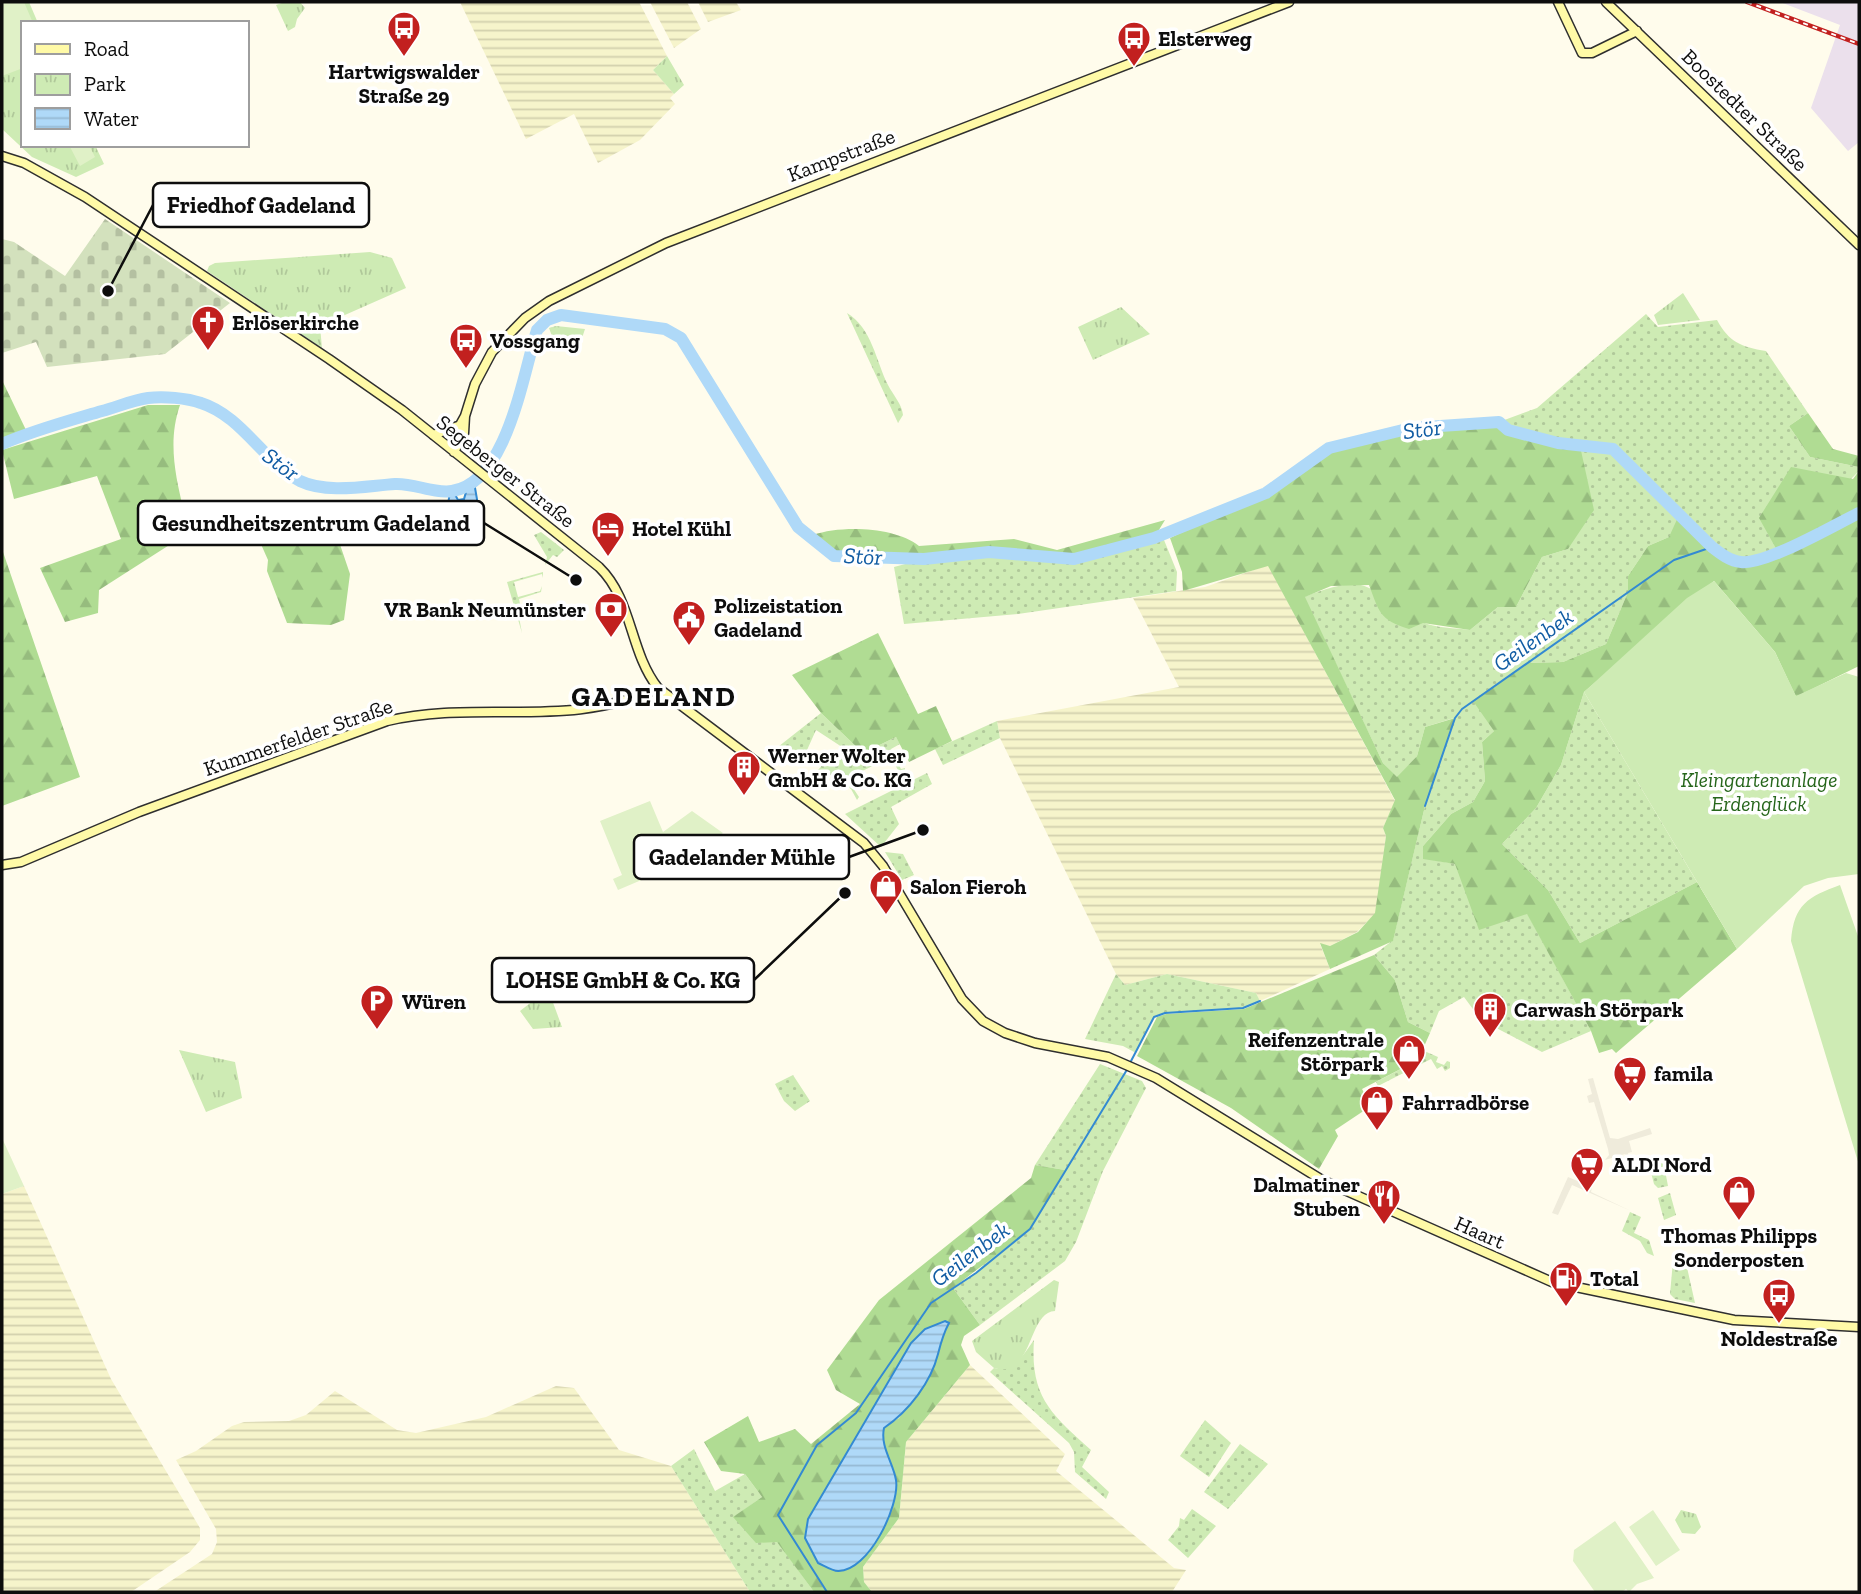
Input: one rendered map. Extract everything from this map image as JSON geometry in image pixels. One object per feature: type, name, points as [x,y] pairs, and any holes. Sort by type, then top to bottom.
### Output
[{"type":"main road","name":"Kampstraße","points":[[454,452],[464,433],[465,416],[475,384],[504,336],[549,301],[636,257],[800,190],[1289,2]]},
{"type":"main road","points":[[1558,2],[1582,54],[1592,53],[1637,31]]},
{"type":"main road","name":"Boostedter Straße","points":[[1606,2],[1859,245]]},
{"type":"main road","name":"Segeberger Straße","points":[[2,156],[24,163],[86,197],[326,356],[433,435],[610,578],[621,595],[642,661],[658,688],[864,843],[883,866],[954,988],[983,1021],[1035,1043],[1095,1054],[1126,1064]]},
{"type":"main road","name":"Kampstraße","points":[[454,452],[458,426],[465,416]]},
{"type":"main road","points":[[433,435],[458,426]]},
{"type":"main road","name":"Kummerfelder Straße","points":[[2,865],[21,862],[139,812],[387,721],[413,716],[586,710],[621,703],[658,688]]},
{"type":"main road","name":"Haart","points":[[1126,1064],[1189,1095],[1314,1176],[1539,1277],[1585,1291],[1734,1320],[1859,1327]]},
{"type":"shaded area","points":[[460,2],[639,2],[667,56],[653,70],[674,94],[670,98],[675,104],[640,140],[598,163],[574,114],[526,139]]},
{"type":"shaded area","points":[[650,2],[687,2],[701,29],[674,48]]},
{"type":"shaded area","points":[[698,2],[736,2],[741,10],[708,22]]},
{"type":"shaded area","points":[[1780,2],[1859,2],[1859,142],[1848,151],[1811,108],[1840,25]]},
{"type":"shaded area","points":[[1268,565],[1395,801],[1383,828],[1386,836],[1376,913],[1357,932],[1330,946],[1320,944],[1330,969],[1260,1001],[1256,993],[1167,974],[1125,985],[1116,974],[1000,738],[997,721],[1179,687],[1133,598],[1205,587]]},
{"type":"shaded area","points":[[1593,1078],[1610,1138],[1618,1139],[1650,1128],[1652,1134],[1629,1141],[1632,1152],[1628,1153],[1629,1158],[1625,1154],[1605,1160],[1609,1155],[1608,1149],[1594,1102],[1589,1103],[1587,1096],[1592,1094],[1588,1079]]},
{"type":"shaded area","points":[[1568,1177],[1592,1187],[1591,1192],[1631,1211],[1572,1185],[1558,1215],[1552,1213]]},
{"type":"shaded area","points":[[24,1186],[111,1379],[200,1528],[200,1540],[190,1552],[131,1592],[2,1592],[2,1194]]},
{"type":"shaded area","points":[[970,1365],[1065,1454],[1056,1471],[1174,1568],[1186,1570],[1172,1592],[872,1592],[864,1582],[863,1567],[899,1518],[906,1442]]},
{"type":"shaded area","points":[[556,1386],[574,1388],[619,1450],[671,1466],[750,1592],[154,1592],[212,1554],[217,1542],[216,1529],[176,1460],[196,1451],[232,1426],[244,1422],[289,1421],[306,1415],[335,1391],[397,1430],[416,1433],[486,1417]]},
{"type":"green space","points":[[2,2],[29,2],[37,21],[21,21],[21,147],[2,129]]},
{"type":"green space","points":[[2,2],[24,2],[32,21],[21,21],[21,69],[2,76]]},
{"type":"green space","points":[[300,2],[305,8],[295,27],[288,31],[276,5]]},
{"type":"green space","points":[[667,56],[684,85],[674,94],[653,70]]},
{"type":"green space","points":[[21,147],[96,147],[104,164],[76,177],[32,157]]},
{"type":"green space","points":[[70,147],[90,147],[95,157],[80,166]]},
{"type":"green space","points":[[105,219],[230,303],[165,354],[47,367],[36,342],[2,353],[2,239],[14,242],[65,276]]},
{"type":"green space","points":[[370,252],[392,258],[406,288],[320,326],[322,348],[207,271],[209,266],[215,263]]},
{"type":"green space","points":[[1683,293],[1700,320],[1658,325],[1654,315]]},
{"type":"green space","points":[[1121,307],[1150,334],[1093,360],[1078,327]]},
{"type":"green space","points":[[847,313],[868,336],[888,385],[901,407],[903,415],[898,423]]},
{"type":"green space","points":[[1646,314],[1658,327],[1717,320],[1726,334],[1737,342],[1749,348],[1766,351],[1808,413],[1789,426],[1810,457],[1859,467],[1859,471],[1778,552],[1753,562],[1740,562],[1723,556],[1712,547],[1669,537],[1648,546],[1628,576],[1628,592],[1606,644],[1563,662],[1527,663],[1494,731],[1482,742],[1485,781],[1473,802],[1451,814],[1423,846],[1423,858],[1455,864],[1527,913],[1591,1031],[1542,1052],[1481,1020],[1464,997],[1439,1011],[1430,1033],[1408,1022],[1395,980],[1374,955],[1393,940],[1425,806],[1454,718],[1425,727],[1417,756],[1397,778],[1383,763],[1304,597],[1346,585],[1359,585],[1369,588],[1422,622],[1439,627],[1470,630],[1498,607],[1516,607],[1542,557],[1568,549],[1580,446],[1508,430],[1499,422],[1537,408]]},
{"type":"green space","points":[[556,326],[585,329],[581,341],[553,339],[549,328]]},
{"type":"green space","points":[[2,380],[26,430],[2,440]]},
{"type":"green space","points":[[148,405],[180,405],[173,447],[185,516],[219,516],[283,528],[331,518],[350,574],[344,620],[331,625],[287,623],[267,571],[268,560],[260,542],[231,530],[199,526],[99,590],[98,613],[65,622],[40,568],[121,539],[97,476],[14,499],[2,450]]},
{"type":"green space","points":[[1808,413],[1833,449],[1859,456],[1859,467],[1810,457],[1789,426]]},
{"type":"green space","points":[[1499,422],[1508,431],[1580,446],[1594,510],[1568,549],[1542,557],[1516,607],[1498,607],[1470,630],[1423,623],[1409,629],[1386,618],[1375,602],[1369,585],[1331,586],[1305,597],[1383,763],[1397,777],[1417,756],[1425,727],[1455,718],[1425,806],[1393,941],[1330,969],[1320,943],[1330,946],[1358,932],[1375,913],[1386,836],[1383,828],[1395,800],[1268,566],[1183,591],[1182,572],[1170,538],[1266,493],[1329,448],[1411,428]]},
{"type":"green space","points":[[1791,467],[1853,479],[1859,471],[1859,666],[1796,697],[1775,652],[1714,581],[1584,692],[1561,765],[1536,808],[1502,844],[1548,890],[1580,943],[1697,882],[1737,949],[1616,1053],[1612,1049],[1599,1053],[1591,1031],[1527,914],[1479,930],[1455,864],[1423,859],[1423,846],[1451,814],[1473,802],[1485,781],[1482,742],[1494,731],[1473,701],[1527,663],[1563,662],[1606,644],[1628,592],[1628,576],[1648,546],[1669,537],[1679,515],[1712,547],[1734,559],[1761,559],[1778,552],[1759,518]]},
{"type":"green space","points":[[1165,520],[1154,538],[1074,559],[989,552],[924,559],[834,556],[819,546],[813,535],[853,529],[896,535],[919,546],[1014,539],[1057,550]]},
{"type":"green space","points":[[541,532],[564,550],[557,557],[553,555],[545,565],[547,557],[534,535]]},
{"type":"green space","points":[[1154,538],[1164,540],[1177,572],[1176,591],[1018,614],[904,624],[894,567],[924,559],[989,552],[1074,559]]},
{"type":"green space","points":[[2,549],[80,777],[2,806]]},
{"type":"green space","points":[[543,572],[543,578],[542,574],[514,582],[518,597],[540,591],[542,586],[541,592],[519,599],[522,614],[546,610],[519,617],[522,633],[507,582]]},
{"type":"green space","name":"Kleingartenanlage Erdenglück","points":[[1714,581],[1775,652],[1796,696],[1846,673],[1859,677],[1859,874],[1828,878],[1804,886],[1737,949],[1584,692],[1687,598]]},
{"type":"green space","points":[[878,633],[918,714],[936,706],[952,741],[909,762],[896,737],[863,753],[821,713],[792,675]]},
{"type":"green space","points":[[1584,692],[1697,882],[1580,943],[1548,890],[1502,844],[1536,808],[1561,765]]},
{"type":"green space","points":[[821,713],[863,753],[896,737],[900,744],[891,749],[901,769],[905,770],[893,778],[899,772],[891,757],[852,776],[856,786],[853,788],[859,797],[857,800],[851,789],[829,774],[801,783],[800,777],[803,774],[809,777],[820,768],[829,753],[836,756],[842,747],[816,730],[803,759],[786,749],[780,758],[769,754]]},
{"type":"green space","points":[[997,721],[1000,738],[943,765],[935,749]]},
{"type":"green space","points":[[927,773],[932,784],[891,807],[899,824],[881,847],[845,814]]},
{"type":"green space","points":[[650,801],[663,832],[692,811],[723,833],[679,864],[618,890],[613,879],[622,875],[600,821]]},
{"type":"green space","points":[[885,852],[903,854],[914,875],[902,880]]},
{"type":"green space","points":[[1840,885],[1859,939],[1859,1165],[1791,941],[1799,910],[1811,898]]},
{"type":"green space","points":[[1374,955],[1395,980],[1408,1022],[1430,1033],[1418,1060],[1362,1089],[1371,1106],[1335,1130],[1338,1136],[1319,1169],[1231,1108],[1137,1056],[1157,1017],[1166,1014],[1244,1009]]},
{"type":"green space","points":[[1116,974],[1125,985],[1167,974],[1256,993],[1260,1001],[1243,1008],[1165,1013],[1154,1017],[1136,1053],[1123,1046],[1085,1039]]},
{"type":"green space","points":[[548,989],[562,1027],[533,1029],[520,1011]]},
{"type":"green space","points":[[179,1050],[235,1062],[242,1098],[206,1112]]},
{"type":"green space","points":[[1422,1050],[1438,1057],[1436,1062],[1444,1065],[1447,1061],[1450,1062],[1450,1068],[1445,1071],[1442,1066],[1437,1069],[1431,1059],[1378,1086],[1376,1082],[1418,1060]]},
{"type":"green space","points":[[1100,1064],[1142,1081],[1146,1088],[1103,1171],[1076,1242],[1065,1261],[980,1325],[953,1288],[976,1273],[1065,1170],[1035,1165]]},
{"type":"green space","points":[[793,1075],[810,1101],[795,1111],[784,1101],[775,1084]]},
{"type":"green space","points":[[2,1138],[24,1186],[2,1194]]},
{"type":"green space","points":[[1651,1159],[1652,1163],[1663,1160],[1668,1186],[1658,1188],[1654,1184],[1648,1161]]},
{"type":"green space","points":[[1035,1165],[1065,1170],[1030,1229],[953,1288],[980,1325],[964,1336],[961,1345],[970,1365],[906,1442],[899,1518],[863,1567],[864,1582],[872,1592],[814,1592],[777,1542],[756,1543],[733,1517],[762,1497],[745,1474],[721,1471],[704,1442],[748,1416],[759,1442],[795,1429],[811,1444],[860,1404],[836,1390],[827,1370],[879,1300],[1031,1178]],"holes":[[[945,1321],[949,1323],[928,1374],[899,1418],[884,1427],[882,1438],[805,1538],[808,1519],[911,1343]]]},
{"type":"green space","points":[[1670,1193],[1676,1215],[1664,1220],[1658,1198]]},
{"type":"green space","points":[[1630,1212],[1641,1217],[1634,1233],[1649,1240],[1654,1256],[1647,1253],[1640,1241],[1622,1231]]},
{"type":"green space","points":[[1679,1257],[1686,1263],[1695,1303],[1675,1299],[1670,1294],[1673,1261]]},
{"type":"green space","points":[[1054,1280],[1059,1282],[1055,1311],[1046,1314],[1039,1322],[1016,1364],[1007,1369],[994,1368],[976,1352],[972,1341]]},
{"type":"green space","points":[[1034,1340],[1034,1360],[1040,1390],[1054,1414],[1091,1450],[1082,1467],[1109,1492],[1106,1499],[1075,1472],[1074,1452],[1069,1443],[990,1372],[994,1368],[1007,1368],[1012,1365]]},
{"type":"green space","points":[[1205,1420],[1231,1443],[1209,1477],[1180,1456]]},
{"type":"green space","points":[[1240,1444],[1268,1464],[1228,1509],[1204,1492]]},
{"type":"green space","points":[[694,1449],[715,1491],[745,1474],[762,1497],[734,1517],[777,1541],[814,1592],[750,1592],[671,1466]]},
{"type":"green space","points":[[1192,1509],[1216,1526],[1188,1558],[1168,1540],[1179,1526],[1180,1518],[1184,1520]]},
{"type":"green space","points":[[1653,1510],[1680,1550],[1656,1566],[1629,1527]]},
{"type":"green space","points":[[1681,1510],[1696,1514],[1701,1527],[1695,1534],[1682,1533],[1675,1520]]},
{"type":"green space","points":[[1615,1521],[1654,1578],[1637,1584],[1629,1592],[1626,1589],[1622,1592],[1595,1592],[1573,1561],[1574,1550]]},
{"type":"water","points":[[474,482],[478,505],[474,510],[452,513],[448,504],[450,492],[453,491],[458,500],[464,499],[468,485]]},
{"type":"water","points":[[945,1321],[949,1323],[930,1375],[918,1395],[884,1428],[885,1448],[896,1480],[896,1491],[880,1536],[871,1550],[849,1568],[836,1571],[818,1563],[805,1538],[808,1519],[911,1343],[925,1329]]},
{"type":"waterway","name":"Stör","points":[[2,444],[137,400],[154,397],[175,398],[195,401],[216,409],[241,428],[287,472],[311,485],[347,488],[402,484],[452,491],[471,484],[487,469],[510,424],[537,330],[547,320],[561,315],[665,329],[681,338],[798,527],[834,556],[924,559],[989,552],[1074,559],[1154,538],[1266,493],[1329,448],[1411,428],[1499,422],[1508,430],[1558,443],[1613,449],[1712,547],[1737,561],[1752,561],[1783,551],[1859,513]]},
{"type":"waterway","name":"Geilenbek","points":[[1425,806],[1455,718],[1462,709],[1674,560],[1712,547]]},
{"type":"waterway","name":"Geilenbek","points":[[1130,1063],[1154,1017],[1165,1013],[1243,1008],[1260,1001]]},
{"type":"waterway","name":"Geilenbek","points":[[827,1592],[778,1515],[817,1445],[856,1413],[931,1303],[976,1273],[1030,1229],[1128,1068]]},
{"type":"railway","points":[[1747,2],[1859,44]]},
{"type":"place","name":"Hartwigswalder Straße 29","points":[[404,58]]},
{"type":"place","name":"Elsterweg","points":[[1134,68]]},
{"type":"place","name":"Friedhof Gadeland","points":[[108,291]]},
{"type":"place","name":"Erlöserkirche","points":[[208,352]]},
{"type":"place","name":"Vossgang","points":[[466,370]]},
{"type":"place","name":"Hotel Kühl","points":[[608,558]]},
{"type":"place","name":"Gesundheitszentrum Gadeland","points":[[576,580]]},
{"type":"place","name":"VR Bank Neumünster","points":[[611,639]]},
{"type":"place","name":"Polizeistation Gadeland","points":[[689,647]]},
{"type":"place","name":"Werner Wolter GmbH & Co. KG","points":[[744,797]]},
{"type":"place","name":"Gadelander Mühle","points":[[923,830]]},
{"type":"place","name":"LOHSE GmbH & Co. KG","points":[[845,893]]},
{"type":"place","name":"Salon Fieroh","points":[[886,916]]},
{"type":"place","name":"Würen","points":[[377,1031]]},
{"type":"place","name":"Carwash Störpark","points":[[1490,1039]]},
{"type":"place","name":"Reifenzentrale Störpark","points":[[1409,1081]]},
{"type":"place","name":"famila","points":[[1630,1103]]},
{"type":"place","name":"Fahrradbörse","points":[[1377,1132]]},
{"type":"place","name":"ALDI Nord","points":[[1587,1194]]},
{"type":"place","name":"Thomas Philipps Sonderposten","points":[[1739,1222]]},
{"type":"place","name":"Dalmatiner Stuben","points":[[1384,1226]]},
{"type":"place","name":"Total","points":[[1566,1308]]},
{"type":"place","name":"Noldestraße","points":[[1779,1325]]},
{"type":"district","name":"GADELAND","points":[[654,696]]}]
